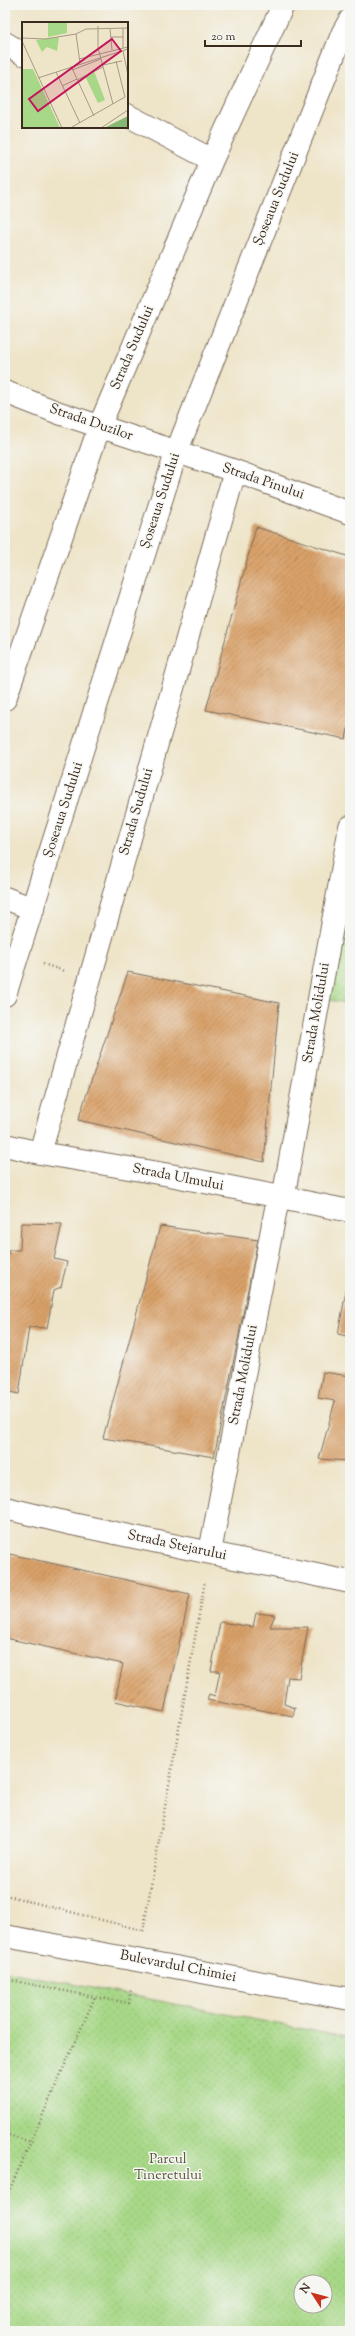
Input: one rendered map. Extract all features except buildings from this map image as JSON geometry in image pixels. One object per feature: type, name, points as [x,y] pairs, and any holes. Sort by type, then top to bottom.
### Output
[{"type":"street","name":"Strada Sudului","points":[[5,699],[100,425],[212,160],[283,5]]},
{"type":"street","name":"Șoseaua Sudului","points":[[5,994],[176,453],[343,32],[350,20]]},
{"type":"street","points":[[5,43],[22,53]]},
{"type":"street","points":[[128,116],[212,160]]},
{"type":"street","name":"Strada Duzilor","points":[[5,392],[59,413],[100,425],[176,453]]},
{"type":"street","name":"Strada Pinului","points":[[176,453],[235,471],[350,513]]},
{"type":"street","name":"Strada Sudului","points":[[40,1153],[235,471]]},
{"type":"street","name":"Strada Molidului","points":[[210,1552],[281,1198],[350,826]]},
{"type":"street","points":[[5,898],[33,909]]},
{"type":"street","name":"Strada Ulmului","points":[[5,1145],[40,1153],[170,1175],[350,1211]]},
{"type":"street","name":"Strada Stejarului","points":[[5,1508],[72,1524],[350,1582]]},
{"type":"street","name":"Bulevardul Chimiei","points":[[5,1936],[350,1999]]},
{"type":"path","points":[[17,956],[68,972]]},
{"type":"path","points":[[5,1979],[129,2003],[210,1552]]},
{"type":"path","points":[[5,1895],[143,1931]]},
{"type":"path","points":[[5,2200],[95,1997]]},
{"type":"path","points":[[5,2134],[31,2142]]},
{"type":"green space","points":[[350,826],[350,1004],[320,998]]},
{"type":"green space","name":"Parcul Tineretului","points":[[5,1971],[350,2038],[350,2331],[5,2331]]}]
